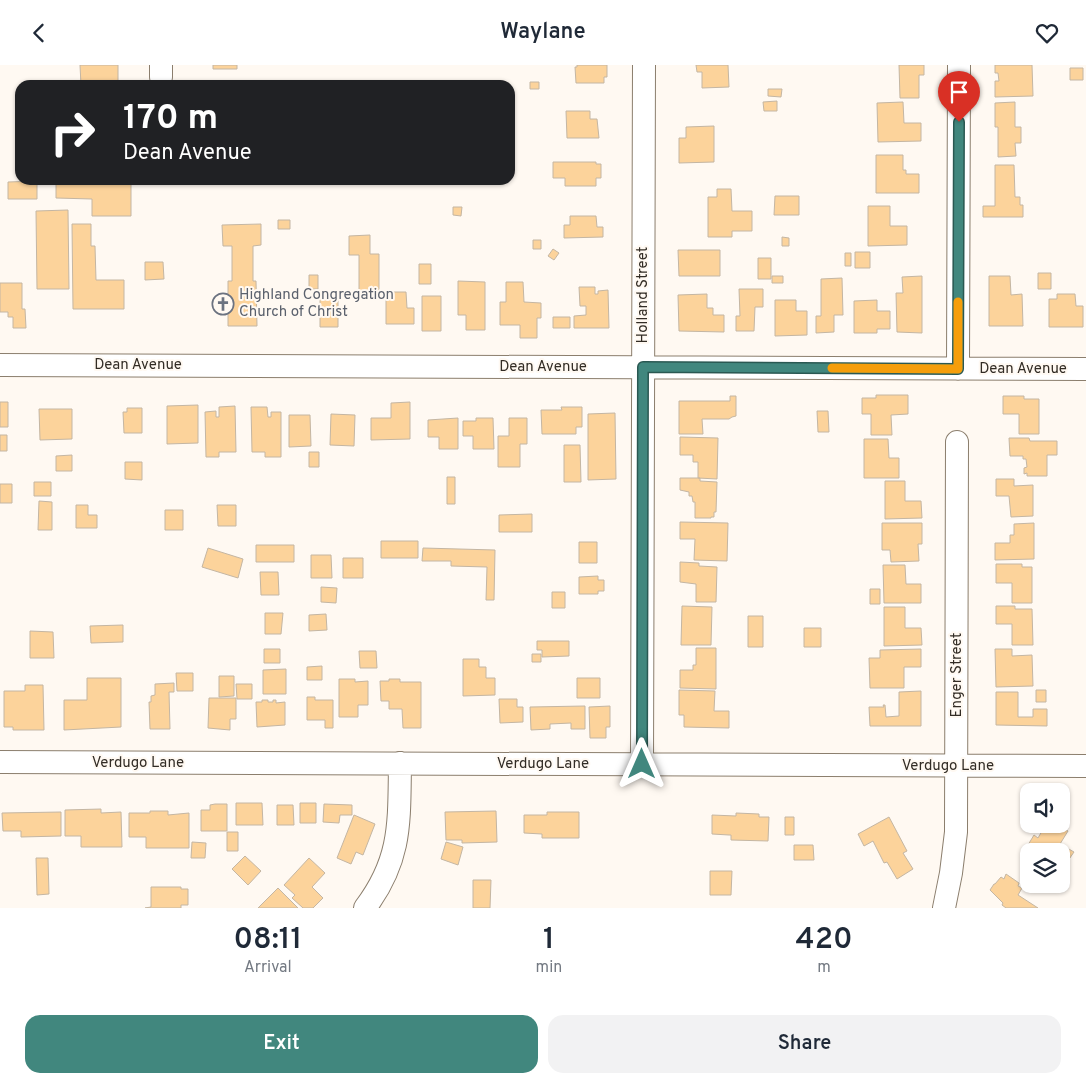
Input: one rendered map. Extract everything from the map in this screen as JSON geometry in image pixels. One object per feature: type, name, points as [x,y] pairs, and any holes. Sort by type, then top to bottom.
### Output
[{"type":"street","name":"Holland Street","points":[[642,764],[644,65]]},
{"type":"street","points":[[958,369],[959,65]]},
{"type":"street","name":"Dean Avenue","points":[[0,365],[1086,369]]},
{"type":"street","name":"Enger Street","points":[[944,908],[956,832],[957,442]]},
{"type":"street","name":"Verdugo Lane","points":[[0,762],[1086,766]]},
{"type":"street","points":[[365,908],[387,872],[394,851],[399,823],[400,763]]},
{"type":"building","points":[[80,65],[118,65],[118,80],[81,80]]},
{"type":"building","points":[[213,65],[237,65],[237,69],[213,69]]},
{"type":"building","points":[[577,65],[607,65],[607,77],[604,77],[604,83],[576,83],[575,67]]},
{"type":"building","points":[[696,65],[728,65],[729,87],[702,88],[702,72],[697,72]]},
{"type":"building","points":[[899,65],[924,65],[924,75],[919,75],[919,98],[900,98]]},
{"type":"building","points":[[995,65],[1032,65],[1033,96],[995,97],[995,81],[999,81],[998,73],[995,73]]},
{"type":"building","points":[[1070,68],[1083,68],[1083,80],[1070,80]]},
{"type":"building","points":[[530,82],[539,82],[539,89],[530,89]]},
{"type":"building","points":[[768,89],[782,89],[781,97],[768,96]]},
{"type":"building","points":[[777,101],[777,111],[764,111],[763,102]]},
{"type":"building","points":[[903,102],[904,123],[921,123],[921,141],[878,142],[877,103]]},
{"type":"building","points":[[1015,102],[1015,127],[1021,127],[1021,143],[1015,143],[1016,156],[998,157],[998,127],[995,127],[995,103]]},
{"type":"building","points":[[566,111],[590,111],[590,119],[597,119],[599,138],[567,138]]},
{"type":"building","points":[[714,126],[714,162],[679,163],[679,138],[686,138],[686,127]]},
{"type":"building","points":[[876,155],[903,155],[903,170],[906,170],[906,174],[919,174],[919,193],[876,193]]},
{"type":"building","points":[[553,162],[596,162],[596,164],[601,164],[601,178],[596,178],[596,186],[565,186],[565,178],[553,178]]},
{"type":"building","points":[[995,165],[1014,165],[1015,197],[1020,197],[1020,205],[1023,205],[1023,217],[983,217],[983,206],[995,206]]},
{"type":"building","points":[[8,182],[15,182],[15,185],[37,185],[37,199],[8,199]]},
{"type":"building","points":[[56,185],[131,185],[131,216],[92,216],[92,199],[56,198]]},
{"type":"building","points":[[717,189],[731,189],[732,211],[752,211],[752,231],[732,231],[732,237],[708,237],[708,197],[717,197]]},
{"type":"building","points":[[775,196],[799,196],[799,215],[774,215]]},
{"type":"building","points":[[868,206],[890,206],[890,226],[907,226],[907,245],[868,246]]},
{"type":"building","points":[[453,207],[462,207],[461,216],[453,215]]},
{"type":"building","points":[[68,210],[69,289],[37,289],[36,211]]},
{"type":"building","points":[[570,216],[596,216],[597,227],[603,227],[603,237],[564,238],[564,225],[570,225]]},
{"type":"building","points":[[278,220],[290,220],[290,229],[278,229]]},
{"type":"building","points":[[72,224],[91,224],[91,246],[95,246],[96,280],[124,280],[124,309],[73,309]]},
{"type":"building","points":[[261,224],[261,245],[253,246],[253,281],[256,281],[257,326],[228,326],[228,281],[232,281],[232,246],[223,246],[222,225]]},
{"type":"building","points":[[370,235],[370,254],[379,254],[379,292],[359,292],[359,255],[349,255],[349,236]]},
{"type":"building","points":[[782,237],[789,238],[789,246],[782,246]]},
{"type":"building","points":[[533,240],[541,240],[541,249],[533,249]]},
{"type":"building","points":[[553,249],[559,253],[554,260],[548,256]]},
{"type":"building","points":[[678,250],[720,250],[720,276],[679,276]]},
{"type":"building","points":[[855,252],[870,252],[870,268],[855,268]]},
{"type":"building","points":[[845,253],[851,253],[851,266],[845,266]]},
{"type":"building","points":[[758,258],[771,258],[771,279],[758,279]]},
{"type":"building","points":[[145,262],[163,262],[164,279],[145,280]]},
{"type":"building","points":[[419,264],[431,264],[431,284],[419,284]]},
{"type":"building","points":[[1038,273],[1051,273],[1051,289],[1038,289]]},
{"type":"building","points":[[309,275],[318,275],[318,289],[309,289]]},
{"type":"building","points":[[772,276],[783,276],[783,283],[772,283]]},
{"type":"building","points":[[922,276],[922,333],[897,332],[896,293],[903,293],[902,277]]},
{"type":"building","points":[[989,276],[1010,276],[1011,295],[1022,294],[1023,326],[989,326]]},
{"type":"building","points":[[842,278],[843,315],[834,315],[834,332],[816,333],[816,316],[821,316],[821,279]]},
{"type":"building","points":[[458,281],[485,282],[485,330],[466,330],[466,315],[458,315]]},
{"type":"building","points":[[506,282],[523,282],[524,302],[541,303],[541,318],[537,318],[537,338],[520,338],[520,325],[500,325],[500,302],[506,302]]},
{"type":"building","points":[[0,283],[22,283],[22,309],[25,309],[26,328],[13,328],[13,317],[8,317],[8,312],[0,312]]},
{"type":"building","points":[[579,287],[595,287],[595,294],[598,294],[598,291],[608,290],[609,328],[574,328],[574,316],[586,315],[586,306],[580,306]]},
{"type":"building","points":[[739,289],[763,289],[763,307],[755,307],[754,331],[736,331],[736,316],[740,316]]},
{"type":"building","points":[[386,292],[406,292],[407,308],[414,308],[414,324],[386,324]]},
{"type":"building","points":[[320,293],[338,293],[338,327],[320,327]]},
{"type":"building","points":[[707,294],[707,308],[713,308],[713,315],[724,315],[724,332],[679,331],[678,295]]},
{"type":"building","points":[[1057,294],[1075,294],[1076,306],[1083,306],[1083,327],[1049,327],[1049,299],[1057,299]]},
{"type":"building","points":[[422,296],[441,296],[441,331],[422,331]]},
{"type":"building","points":[[775,300],[796,300],[796,311],[807,311],[807,335],[775,336]]},
{"type":"building","points":[[877,300],[877,311],[890,311],[890,329],[877,329],[877,333],[854,333],[854,301]]},
{"type":"building","points":[[553,317],[570,317],[570,328],[553,328]]},
{"type":"building","points":[[876,395],[908,395],[908,414],[891,415],[892,435],[871,435],[871,414],[862,414],[862,398],[876,398]]},
{"type":"building","points":[[730,396],[736,396],[736,416],[729,419],[702,419],[703,434],[679,434],[679,401],[730,401]]},
{"type":"building","points":[[1003,396],[1024,396],[1024,399],[1039,399],[1039,434],[1019,434],[1019,414],[1003,414]]},
{"type":"building","points":[[0,402],[8,402],[8,427],[0,427]]},
{"type":"building","points":[[410,402],[410,439],[371,440],[371,418],[391,418],[391,403]]},
{"type":"building","points":[[198,405],[198,443],[167,444],[167,406]]},
{"type":"building","points":[[235,406],[236,452],[219,452],[219,457],[206,457],[205,412],[216,411],[216,417],[219,417],[219,407]]},
{"type":"building","points":[[251,407],[267,407],[268,417],[271,417],[271,412],[281,412],[281,457],[265,457],[265,452],[252,452]]},
{"type":"building","points":[[561,407],[582,407],[582,427],[576,427],[576,434],[542,434],[541,410],[562,410]]},
{"type":"building","points":[[127,408],[142,408],[142,433],[124,433],[123,412],[127,412]]},
{"type":"building","points":[[39,409],[72,409],[72,439],[40,440]]},
{"type":"building","points":[[817,411],[828,411],[829,432],[818,432]]},
{"type":"building","points":[[615,413],[616,479],[588,480],[588,414]]},
{"type":"building","points":[[331,414],[355,415],[354,446],[330,445]]},
{"type":"building","points":[[289,415],[310,415],[311,446],[289,447]]},
{"type":"building","points":[[458,418],[458,449],[439,449],[439,437],[428,437],[428,420]]},
{"type":"building","points":[[476,418],[493,418],[494,449],[473,449],[473,436],[463,436],[463,421],[476,421]]},
{"type":"building","points":[[509,418],[527,418],[527,444],[520,444],[520,467],[498,467],[498,436],[509,436]]},
{"type":"building","points":[[0,435],[7,435],[7,451],[0,451]]},
{"type":"building","points":[[680,437],[718,438],[717,479],[698,478],[698,462],[693,462],[693,455],[680,455]]},
{"type":"building","points":[[1009,438],[1029,438],[1030,441],[1057,441],[1057,455],[1047,455],[1047,476],[1027,476],[1027,473],[1024,474],[1024,468],[1027,467],[1026,459],[1023,459],[1023,456],[1010,456]]},
{"type":"building","points":[[864,439],[888,439],[889,458],[899,458],[899,478],[864,478]]},
{"type":"building","points":[[564,445],[580,445],[581,482],[564,482]]},
{"type":"building","points":[[309,452],[319,452],[319,467],[309,467]]},
{"type":"building","points":[[72,455],[72,471],[56,471],[56,456]]},
{"type":"building","points":[[125,462],[142,462],[142,480],[125,479]]},
{"type":"building","points":[[447,477],[455,477],[455,504],[447,504]]},
{"type":"building","points":[[680,478],[700,478],[700,481],[717,482],[716,512],[714,512],[714,517],[695,518],[695,502],[693,502],[692,496],[689,496],[689,492],[680,490]]},
{"type":"building","points":[[996,479],[1014,479],[1014,486],[1033,485],[1033,516],[1011,517],[1009,496],[996,496]]},
{"type":"building","points":[[885,481],[905,481],[905,501],[921,501],[922,518],[885,519]]},
{"type":"building","points":[[34,482],[51,482],[51,496],[34,496]]},
{"type":"building","points":[[0,484],[12,484],[12,503],[0,503]]},
{"type":"building","points":[[39,501],[52,502],[52,530],[38,530]]},
{"type":"building","points":[[76,505],[88,505],[88,515],[97,515],[97,528],[76,528]]},
{"type":"building","points":[[217,505],[236,505],[236,526],[218,526]]},
{"type":"building","points":[[165,510],[183,510],[183,530],[165,530]]},
{"type":"building","points":[[532,514],[532,532],[499,532],[499,515]]},
{"type":"building","points":[[680,522],[728,523],[727,561],[694,560],[695,539],[680,539]]},
{"type":"building","points":[[882,523],[922,523],[922,544],[918,544],[919,561],[891,562],[890,550],[882,550]]},
{"type":"building","points":[[1034,523],[1034,559],[995,560],[995,543],[1010,543],[1010,535],[1014,535],[1014,524]]},
{"type":"building","points":[[381,541],[418,541],[418,558],[381,558]]},
{"type":"building","points":[[579,542],[597,542],[597,563],[579,563]]},
{"type":"building","points":[[256,545],[294,545],[294,562],[256,562]]},
{"type":"building","points":[[208,548],[243,559],[238,578],[202,567]]},
{"type":"building","points":[[423,548],[495,550],[494,600],[486,600],[487,567],[451,566],[451,561],[422,561]]},
{"type":"building","points":[[311,555],[331,555],[332,578],[311,578]]},
{"type":"building","points":[[343,558],[363,558],[363,578],[343,578]]},
{"type":"building","points":[[680,562],[699,563],[699,566],[717,567],[716,602],[696,602],[696,584],[680,582]]},
{"type":"building","points":[[996,564],[1022,564],[1022,567],[1032,567],[1032,603],[1012,603],[1012,583],[996,583]]},
{"type":"building","points":[[883,565],[905,565],[906,584],[921,584],[921,603],[884,603]]},
{"type":"building","points":[[260,572],[278,572],[279,595],[261,595]]},
{"type":"building","points":[[598,576],[598,580],[604,580],[604,591],[598,591],[598,594],[579,594],[579,577]]},
{"type":"building","points":[[321,587],[337,588],[336,603],[321,602]]},
{"type":"building","points":[[870,589],[880,589],[880,604],[870,604]]},
{"type":"building","points":[[552,592],[565,592],[565,608],[552,608]]},
{"type":"building","points":[[682,606],[712,607],[711,645],[681,645]]},
{"type":"building","points":[[996,606],[1015,606],[1015,609],[1032,609],[1033,645],[1012,645],[1012,624],[996,624]]},
{"type":"building","points":[[884,607],[905,607],[905,628],[921,628],[922,645],[884,646]]},
{"type":"building","points":[[265,613],[283,613],[281,634],[265,634]]},
{"type":"building","points":[[326,614],[327,630],[309,631],[309,615]]},
{"type":"building","points":[[748,616],[763,616],[763,647],[748,647]]},
{"type":"building","points":[[123,625],[123,642],[91,643],[90,626]]},
{"type":"building","points":[[804,628],[821,628],[821,647],[804,647]]},
{"type":"building","points":[[30,631],[53,632],[54,658],[30,658]]},
{"type":"building","points":[[537,641],[569,641],[569,656],[542,657],[542,650],[537,650]]},
{"type":"building","points":[[696,648],[716,648],[716,689],[680,688],[680,670],[693,670],[693,665],[696,665]]},
{"type":"building","points":[[264,649],[280,649],[280,663],[264,663]]},
{"type":"building","points":[[921,649],[921,667],[904,667],[904,688],[870,688],[869,658],[880,658],[880,650]]},
{"type":"building","points":[[995,649],[1012,649],[1012,656],[1032,655],[1033,686],[996,687]]},
{"type":"building","points":[[359,651],[376,651],[377,668],[360,668]]},
{"type":"building","points":[[532,654],[541,654],[541,662],[532,662]]},
{"type":"building","points":[[463,659],[479,659],[479,667],[486,667],[486,678],[495,678],[495,695],[463,696]]},
{"type":"building","points":[[322,666],[322,680],[307,680],[307,667]]},
{"type":"building","points":[[286,669],[286,694],[263,694],[263,670]]},
{"type":"building","points":[[176,673],[193,673],[193,691],[177,691]]},
{"type":"building","points":[[219,676],[234,676],[234,696],[219,697]]},
{"type":"building","points":[[87,678],[121,678],[121,727],[64,730],[64,700],[87,700]]},
{"type":"building","points":[[577,678],[600,678],[600,698],[577,698]]},
{"type":"building","points":[[339,679],[355,679],[355,682],[368,681],[368,705],[358,705],[358,717],[339,717]]},
{"type":"building","points":[[389,679],[400,679],[400,682],[421,682],[421,728],[403,728],[402,709],[389,709],[389,701],[381,701],[380,681],[389,681]]},
{"type":"building","points":[[174,683],[174,692],[169,692],[170,729],[150,729],[149,702],[151,702],[151,696],[155,695],[155,684]]},
{"type":"building","points":[[236,684],[252,684],[252,699],[237,699]]},
{"type":"building","points":[[25,685],[43,685],[44,730],[13,730],[13,727],[4,727],[4,691],[25,691]]},
{"type":"building","points":[[679,690],[715,691],[714,711],[729,711],[729,728],[684,727],[684,715],[679,715]]},
{"type":"building","points":[[1036,690],[1046,690],[1046,702],[1036,702]]},
{"type":"building","points":[[921,691],[921,726],[870,726],[869,707],[884,707],[883,705],[885,705],[886,717],[899,716],[899,692]]},
{"type":"building","points":[[996,692],[1018,692],[1018,717],[1033,717],[1033,709],[1047,709],[1047,726],[996,725]]},
{"type":"building","points":[[307,697],[315,697],[315,700],[333,700],[333,728],[325,728],[325,720],[307,720]]},
{"type":"building","points":[[209,698],[236,698],[236,719],[230,719],[230,730],[208,728]]},
{"type":"building","points":[[499,699],[517,699],[517,707],[523,707],[523,722],[500,723]]},
{"type":"building","points":[[262,700],[273,702],[273,700],[276,700],[276,703],[285,702],[285,725],[257,727],[256,702],[262,702]]},
{"type":"building","points":[[585,706],[585,729],[571,729],[571,723],[550,724],[550,729],[531,730],[530,707]]},
{"type":"building","points":[[610,706],[610,727],[606,727],[606,738],[590,738],[589,707]]},
{"type":"building","points":[[236,803],[262,803],[263,825],[236,825]]},
{"type":"building","points":[[300,803],[316,803],[316,823],[300,823]]},
{"type":"building","points":[[227,804],[227,831],[201,831],[201,810],[210,810],[210,805]]},
{"type":"building","points":[[324,804],[352,805],[352,815],[340,815],[339,823],[323,822]]},
{"type":"building","points":[[277,805],[293,805],[294,825],[277,825]]},
{"type":"building","points":[[101,809],[101,813],[121,812],[122,847],[81,847],[81,836],[65,836],[65,810]]},
{"type":"building","points":[[150,811],[168,811],[168,815],[189,813],[189,848],[146,848],[146,837],[129,837],[129,813],[150,813]]},
{"type":"building","points":[[496,811],[497,842],[462,843],[462,840],[446,840],[445,812]]},
{"type":"building","points":[[61,812],[61,836],[21,837],[21,831],[3,831],[2,813]]},
{"type":"building","points":[[547,812],[579,812],[579,838],[542,838],[542,834],[524,833],[524,815],[547,815]]},
{"type":"building","points":[[736,813],[759,814],[759,817],[769,817],[768,841],[731,840],[731,835],[712,834],[712,815],[736,816]]},
{"type":"building","points":[[354,815],[375,824],[363,855],[356,852],[351,864],[337,858]]},
{"type":"building","points":[[785,817],[794,817],[794,835],[785,835]]},
{"type":"building","points":[[889,817],[907,851],[903,853],[913,869],[897,879],[887,862],[884,863],[873,841],[864,846],[858,834]]},
{"type":"building","points":[[227,832],[238,832],[238,851],[227,851]]},
{"type":"building","points":[[1041,833],[1067,833],[1061,843],[1029,843],[1034,835],[1038,838]]},
{"type":"building","points":[[192,842],[206,843],[205,858],[191,858]]},
{"type":"building","points":[[446,842],[463,847],[458,865],[441,859]]},
{"type":"building","points":[[794,845],[813,845],[814,860],[794,860]]},
{"type":"building","points":[[1070,850],[1074,852],[1070,858]]},
{"type":"building","points":[[245,856],[261,871],[248,885],[232,869]]},
{"type":"building","points":[[36,858],[48,858],[49,894],[37,895]]},
{"type":"building","points":[[309,858],[325,873],[312,887],[323,898],[313,908],[303,908],[292,898],[295,895],[284,885]]},
{"type":"building","points":[[710,871],[732,871],[731,895],[710,895]]},
{"type":"building","points":[[1006,874],[1019,883],[1020,892],[1018,895],[1038,908],[1006,908],[1002,905],[1003,903],[990,890],[1001,877],[1004,879]]},
{"type":"building","points":[[473,880],[491,880],[490,908],[473,908]]},
{"type":"building","points":[[151,887],[181,887],[181,889],[188,889],[188,905],[181,905],[181,908],[145,908],[151,907]]},
{"type":"building","points":[[278,888],[298,908],[258,908]]},
{"type":"slow traffic","points":[[832,368],[958,369],[958,302]]},
{"type":"place","name":"Highland Congregation Church of Christ","points":[[223,304]]},
{"type":"route","points":[[642,764],[643,367],[958,369],[959,122]]}]
